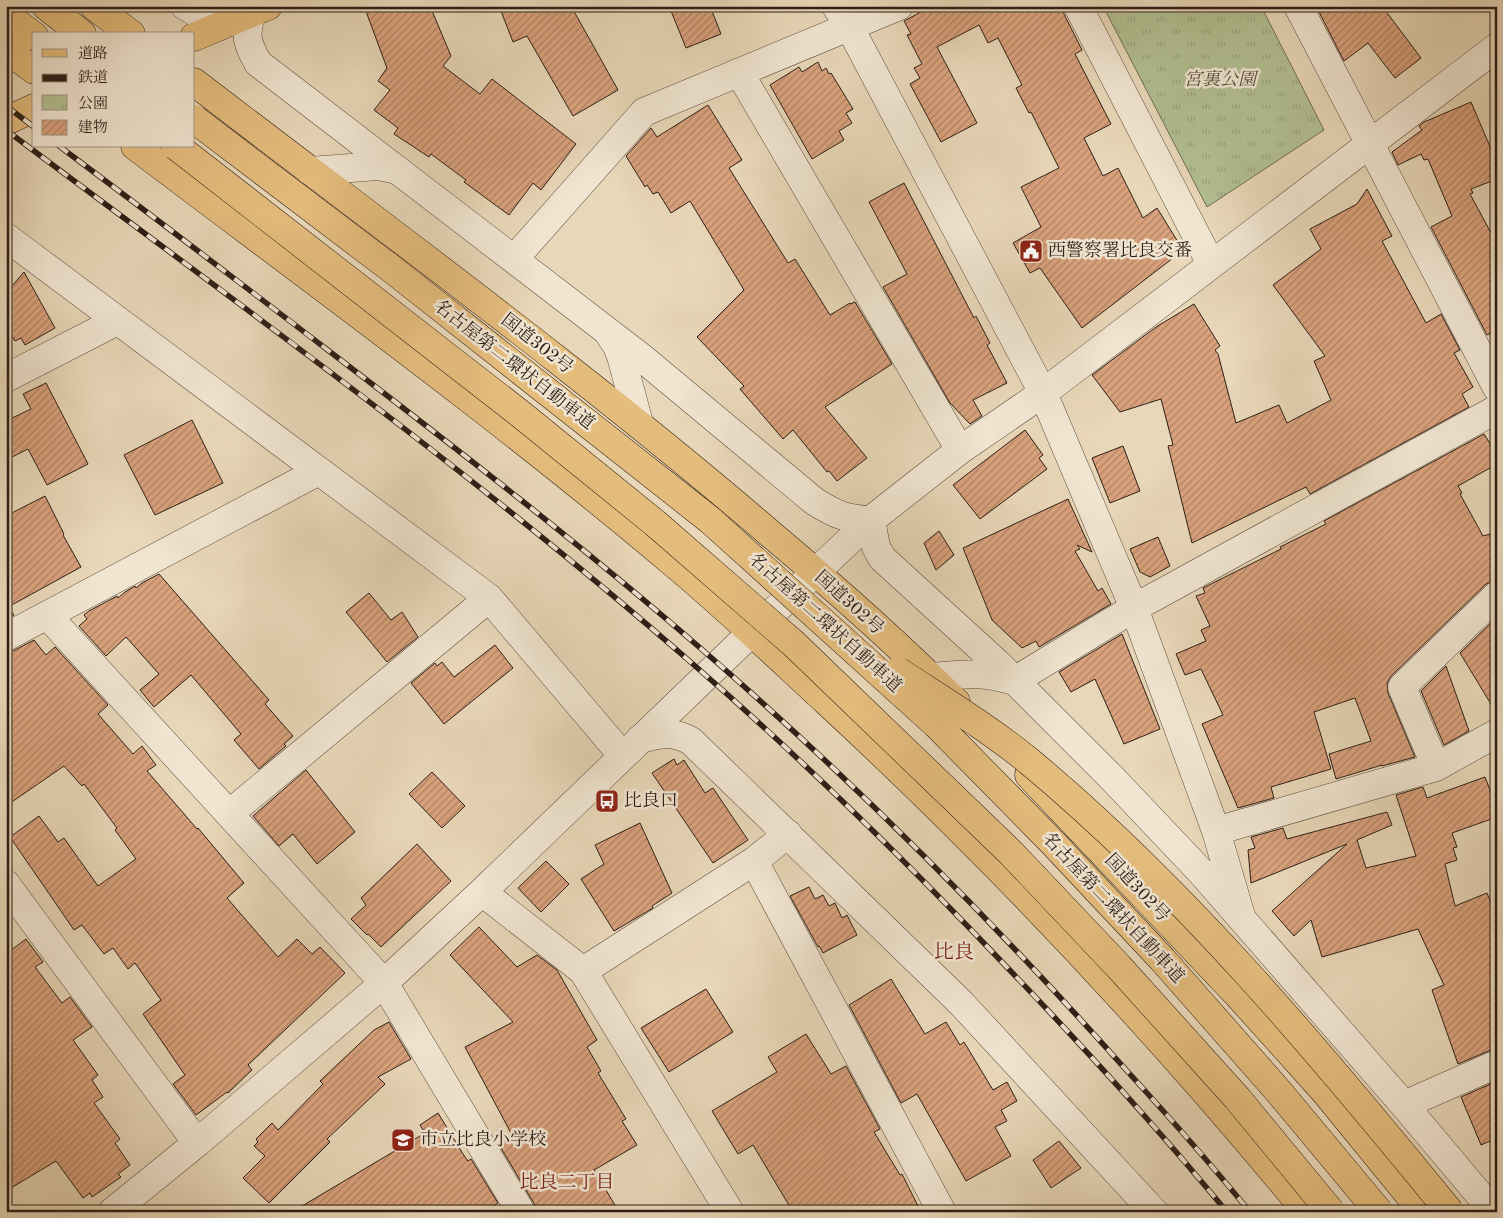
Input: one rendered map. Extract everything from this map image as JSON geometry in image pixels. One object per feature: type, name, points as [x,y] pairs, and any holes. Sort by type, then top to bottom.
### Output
[{"type":"main road","points":[[46,6],[79,32]]},
{"type":"main road","points":[[94,6],[128,32]]},
{"type":"main road","points":[[195,38],[260,10]]},
{"type":"main road","points":[[6,15],[32,34]]},
{"type":"main road","points":[[6,49],[32,68]]},
{"type":"main road","name":"国道302号","points":[[195,83],[639,423],[815,572],[932,677],[1041,787],[1238,995],[1326,1093],[1423,1212]]},
{"type":"main road","points":[[6,121],[32,109]]},
{"type":"main road","name":"名古屋第二環状自動車道","points":[[195,120],[401,276],[688,501],[936,724],[1060,850],[1162,960],[1240,1048],[1379,1212]]},
{"type":"main road","points":[[138,148],[465,395],[673,563],[752,632],[875,746],[984,853],[1079,951],[1181,1063],[1307,1212]]},
{"type":"main road","name":"名古屋第二環状自動車道","points":[[179,148],[518,412],[656,523],[794,644],[1011,853],[1120,967],[1237,1098],[1331,1212]]},
{"type":"main road","points":[[828,625],[962,713],[1029,761],[1097,821],[1168,890],[1307,1041],[1450,1212]]},
{"type":"street","points":[[185,6],[220,26]]},
{"type":"street","points":[[514,259],[644,112],[739,72],[842,16],[899,6]]},
{"type":"street","points":[[1078,6],[1212,264]]},
{"type":"street","points":[[1298,6],[1368,144],[1497,388]]},
{"type":"street","points":[[260,10],[246,28],[248,44],[258,63],[641,357],[814,501],[832,512],[850,519],[871,520]]},
{"type":"street","points":[[842,16],[1043,393],[1134,608],[1216,831],[1241,916]]},
{"type":"street","points":[[112,1212],[197,1143],[384,983],[482,892],[631,747],[871,520],[960,450],[1043,393],[1497,47]]},
{"type":"street","points":[[739,72],[960,450]]},
{"type":"street","points":[[310,171],[378,166],[398,170]]},
{"type":"street","points":[[6,237],[489,598],[631,747]]},
{"type":"street","points":[[6,378],[117,321]]},
{"type":"street","points":[[607,331],[617,346],[639,423]]},
{"type":"street","points":[[932,677],[979,673],[1014,681],[1134,608],[1497,408]]},
{"type":"street","points":[[6,638],[320,471]]},
{"type":"street","points":[[871,520],[876,547],[882,558],[1014,681],[1110,777],[1241,916],[1494,1212]]},
{"type":"street","points":[[1436,767],[1402,687],[1497,594]]},
{"type":"street","points":[[229,814],[489,598]]},
{"type":"street","points":[[47,615],[384,983],[521,1212]]},
{"type":"street","points":[[631,747],[662,733],[682,736],[691,741],[961,1003],[1154,1212]]},
{"type":"street","points":[[1216,831],[1436,767],[1497,733]]},
{"type":"street","points":[[583,971],[754,861],[788,834]]},
{"type":"street","points":[[754,861],[942,1212]]},
{"type":"street","points":[[6,884],[197,1143]]},
{"type":"street","points":[[482,892],[583,971],[730,1212]]},
{"type":"street","points":[[1404,1105],[1497,1064]]},
{"type":"green space","name":"宮裏公園","points":[[1103,6],[1261,6],[1324,130],[1207,207]]},
{"type":"building","points":[[364,6],[430,6],[451,56],[443,66],[480,94],[492,79],[576,144],[541,190],[533,183],[509,215],[464,182],[466,180],[431,154],[429,157],[394,134],[398,128],[374,110],[390,90],[378,81],[387,68]]},
{"type":"building","points":[[499,6],[571,6],[618,90],[573,116],[527,36],[513,42]]},
{"type":"building","points":[[669,6],[710,6],[721,34],[686,48]]},
{"type":"building","points":[[932,6],[1060,6],[1082,50],[1075,54],[1111,124],[1084,138],[1103,176],[1118,168],[1143,218],[1157,208],[1178,242],[1177,255],[1082,328],[1040,268],[1030,273],[1013,243],[1041,227],[1021,187],[1059,168],[1031,112],[1029,113],[1016,88],[1022,85],[998,38],[988,43],[979,25],[937,47],[977,123],[941,142],[910,84],[920,78],[914,68],[922,64],[907,35],[911,34],[904,21]]},
{"type":"building","points":[[1316,6],[1382,6],[1421,58],[1395,78],[1368,43],[1344,61]]},
{"type":"building","points":[[818,62],[822,71],[826,68],[829,74],[831,73],[853,109],[846,113],[852,123],[839,131],[844,140],[812,159],[770,85],[799,67],[802,72]]},
{"type":"building","points":[[1471,102],[1497,163],[1497,179],[1471,189],[1473,193],[1470,194],[1497,244],[1497,330],[1487,335],[1431,227],[1452,216],[1428,159],[1424,160],[1421,154],[1398,165],[1392,152],[1422,130],[1419,126],[1424,122]]},
{"type":"building","points":[[708,105],[742,160],[729,168],[788,263],[795,259],[830,315],[855,302],[892,364],[825,407],[867,458],[837,481],[829,471],[827,472],[793,430],[783,439],[740,389],[744,386],[697,337],[744,290],[690,201],[671,213],[658,192],[653,194],[647,185],[645,187],[626,156],[651,128],[657,137]]},
{"type":"building","points":[[904,183],[974,318],[976,316],[990,343],[987,345],[1007,383],[973,400],[982,416],[970,424],[950,403],[883,287],[907,274],[869,202]]},
{"type":"building","points":[[1367,189],[1392,236],[1382,241],[1426,323],[1441,314],[1460,350],[1454,353],[1473,387],[1462,394],[1469,407],[1310,494],[1306,487],[1192,543],[1168,446],[1173,445],[1161,399],[1120,412],[1092,375],[1156,327],[1194,304],[1220,346],[1215,350],[1218,354],[1236,423],[1279,405],[1287,423],[1331,400],[1314,361],[1325,356],[1273,285],[1321,249],[1310,229],[1357,204]]},
{"type":"building","points":[[24,272],[55,328],[25,345],[21,338],[15,341],[6,326],[6,293]]},
{"type":"building","points":[[46,383],[88,464],[47,485],[28,449],[6,460],[6,421],[31,409],[23,394]]},
{"type":"building","points":[[192,420],[223,483],[155,515],[124,455]]},
{"type":"building","points":[[1025,430],[1043,455],[1039,458],[1047,469],[980,519],[953,485]]},
{"type":"building","points":[[1484,434],[1497,455],[1497,464],[1458,486],[1462,493],[1460,494],[1483,536],[1497,532],[1497,580],[1486,584],[1391,676],[1387,683],[1388,693],[1415,757],[1336,779],[1329,754],[1371,741],[1355,698],[1314,712],[1331,769],[1271,787],[1274,798],[1238,808],[1202,724],[1223,715],[1201,669],[1185,675],[1176,654],[1206,641],[1201,630],[1210,626],[1196,596],[1205,593],[1203,588],[1281,549],[1280,547],[1326,524],[1324,521]]},
{"type":"building","points":[[1123,446],[1140,491],[1110,503],[1092,458]]},
{"type":"building","points":[[45,496],[63,535],[81,567],[8,607],[14,615],[6,619],[6,516]]},
{"type":"building","points":[[1068,499],[1092,552],[1077,545],[1080,549],[1075,551],[1098,591],[1102,588],[1111,604],[1039,647],[1036,641],[1022,648],[992,620],[963,548]]},
{"type":"building","points":[[939,531],[954,555],[936,570],[924,543]]},
{"type":"building","points":[[1158,537],[1170,566],[1150,577],[1140,572],[1130,549]]},
{"type":"building","points":[[159,574],[269,700],[265,704],[293,736],[284,744],[286,746],[259,769],[234,740],[241,734],[191,675],[154,707],[140,690],[159,674],[126,637],[106,656],[79,626],[87,619],[84,615],[89,611],[117,596],[118,598],[135,586],[136,588]]},
{"type":"building","points":[[369,593],[391,620],[402,612],[418,637],[387,662],[346,612]]},
{"type":"building","points":[[1497,617],[1497,714],[1460,653]]},
{"type":"building","points":[[1122,634],[1160,729],[1124,744],[1095,679],[1071,692],[1059,672]]},
{"type":"building","points":[[34,640],[46,655],[55,647],[108,705],[98,714],[133,754],[142,746],[156,765],[147,771],[244,883],[227,898],[278,957],[297,939],[312,954],[320,947],[345,973],[248,1065],[252,1070],[228,1093],[196,1115],[173,1084],[185,1075],[143,1014],[161,1000],[135,963],[128,969],[113,948],[104,954],[82,925],[74,930],[10,837],[39,816],[58,842],[64,838],[98,886],[136,859],[115,830],[117,828],[84,784],[82,786],[64,766],[6,806],[6,652],[13,651]]},
{"type":"building","points":[[495,645],[513,668],[444,724],[411,683],[435,663],[437,666],[442,662],[454,677]]},
{"type":"building","points":[[1446,666],[1469,731],[1444,745],[1421,691]]},
{"type":"building","points":[[674,759],[677,765],[684,760],[705,793],[713,788],[748,840],[713,863],[652,773]]},
{"type":"building","points":[[306,770],[355,832],[317,864],[293,834],[279,846],[253,816]]},
{"type":"building","points":[[432,772],[465,806],[442,828],[409,794]]},
{"type":"building","points":[[1485,777],[1497,808],[1497,817],[1452,833],[1457,847],[1453,848],[1457,860],[1445,864],[1455,906],[1487,893],[1497,918],[1497,1049],[1458,1064],[1432,990],[1444,985],[1418,929],[1322,957],[1311,920],[1294,936],[1272,911],[1347,844],[1251,883],[1248,850],[1255,848],[1251,837],[1283,828],[1287,839],[1387,812],[1392,825],[1357,840],[1366,868],[1416,856],[1396,795],[1423,787],[1427,798]]},
{"type":"building","points":[[640,823],[672,893],[652,906],[653,908],[614,931],[581,879],[604,864],[595,845]]},
{"type":"building","points":[[417,844],[451,881],[381,947],[351,919],[366,905],[361,898]]},
{"type":"building","points":[[546,861],[569,884],[541,912],[518,888]]},
{"type":"building","points":[[809,887],[815,899],[823,895],[829,906],[835,903],[842,918],[847,915],[857,935],[823,953],[790,896]]},
{"type":"building","points":[[479,927],[517,967],[537,955],[557,970],[597,1040],[587,1047],[601,1071],[598,1073],[626,1119],[622,1121],[637,1145],[594,1170],[619,1212],[539,1212],[498,1143],[512,1135],[465,1047],[513,1022],[450,955]]},
{"type":"building","points":[[26,939],[43,962],[35,967],[62,1003],[70,997],[92,1027],[73,1040],[98,1075],[92,1080],[103,1097],[94,1103],[120,1139],[115,1143],[130,1165],[118,1174],[121,1177],[92,1197],[90,1193],[83,1198],[56,1161],[6,1191],[6,954]]},
{"type":"building","points":[[891,979],[925,1034],[946,1022],[960,1045],[964,1042],[993,1090],[1007,1082],[1017,1101],[1001,1110],[1007,1121],[995,1127],[1011,1156],[966,1181],[917,1094],[901,1103],[849,1005]]},
{"type":"building","points":[[706,989],[733,1032],[669,1072],[641,1028]]},
{"type":"building","points":[[389,1022],[411,1059],[378,1077],[385,1084],[327,1139],[330,1142],[269,1203],[243,1178],[265,1156],[254,1146],[258,1142],[256,1139],[272,1123],[278,1130],[323,1084],[320,1081],[374,1030]]},
{"type":"building","points":[[806,1034],[831,1074],[846,1066],[880,1129],[874,1132],[900,1175],[902,1174],[921,1212],[793,1212],[753,1145],[738,1154],[712,1111],[777,1072],[768,1057]]},
{"type":"building","points":[[1497,1081],[1497,1138],[1481,1145],[1461,1097]]},
{"type":"building","points":[[438,1113],[468,1161],[471,1159],[498,1203],[484,1212],[292,1212],[425,1133],[420,1125]]},
{"type":"building","points":[[1059,1141],[1081,1168],[1051,1188],[1033,1160]]},
{"type":"railway","points":[[6,106],[32,126]]},
{"type":"railway","points":[[6,130],[268,325],[441,457],[611,594],[734,700],[851,809],[964,923],[1116,1084],[1227,1212]]},
{"type":"railway","points":[[62,148],[520,499],[614,575],[762,702],[871,804],[1027,962],[1175,1124],[1250,1212]]},
{"type":"place","name":"西警察署比良交番","points":[[1031,251]]},
{"type":"place","name":"比良口","points":[[607,801]]},
{"type":"place","name":"市立比良小学校","points":[[403,1140]]},
{"type":"district","name":"比良","points":[[954,953]]},
{"type":"district","name":"比良二丁目","points":[[567,1183]]}]
